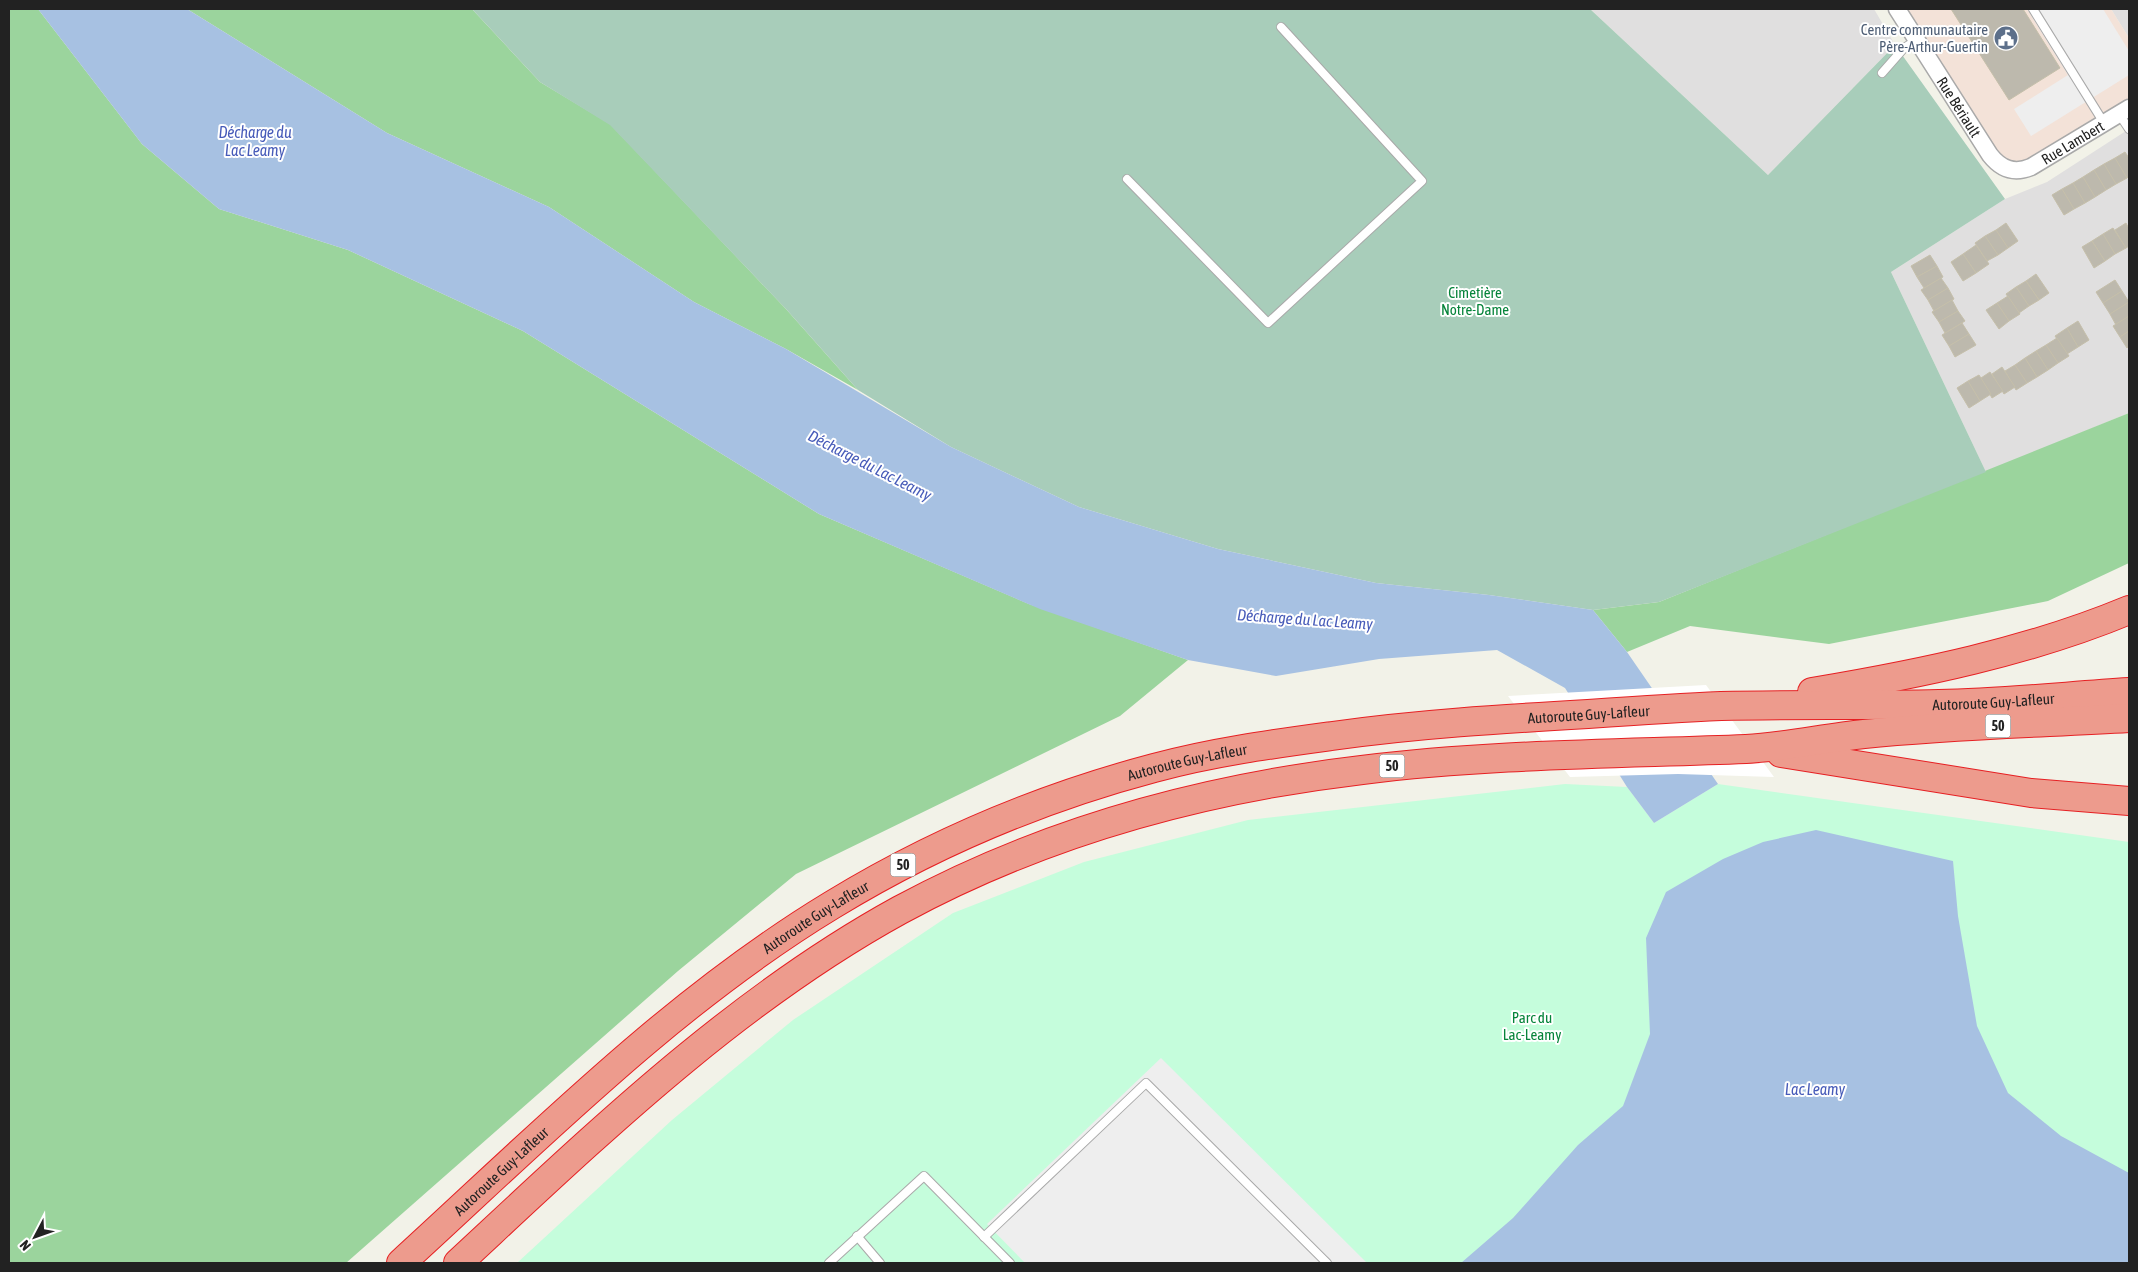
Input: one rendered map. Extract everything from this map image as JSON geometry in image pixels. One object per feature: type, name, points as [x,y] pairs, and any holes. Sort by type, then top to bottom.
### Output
[{"type":"highway","points":[[1719,706],[1841,687],[1937,669],[2058,636],[2129,610]]},
{"type":"highway","name":"Autoroute Guy-Lafleur","points":[[401,1263],[600,1082],[694,1002],[811,918],[924,854],[1043,803],[1116,779],[1184,761],[1256,747],[1353,733],[1524,717],[1719,706],[1943,704],[2129,692]]},
{"type":"highway","name":"Autoroute Guy-Lafleur","points":[[458,1263],[626,1110],[739,1016],[853,937],[914,903],[982,870],[1044,844],[1092,827],[1174,803],[1232,790],[1365,769],[1554,756],[1753,748],[1866,734],[2129,718]]},
{"type":"highway","points":[[1753,748],[2031,793],[2129,800]]},
{"type":"street","name":"Rue Bériault","points":[[1898,9],[1990,155],[2004,169],[2012,170]]},
{"type":"street","name":"Rue Lambert","points":[[2012,170],[2032,167],[2124,111]]},
{"type":"lane","points":[[2033,9],[2104,123]]},
{"type":"lane","points":[[1127,180],[1268,323],[1422,181],[1282,27]]},
{"type":"lane","points":[[1882,73],[1904,48],[1917,40]]},
{"type":"lane","points":[[2124,111],[2129,129]]},
{"type":"lane","points":[[984,1237],[1146,1083],[1327,1263]]},
{"type":"lane","points":[[829,1263],[924,1176],[1010,1263]]},
{"type":"lane","points":[[857,1236],[880,1263]]},
{"type":"shaded area","points":[[1590,9],[1874,9],[1895,45],[1768,175]]},
{"type":"shaded area","points":[[1897,9],[2111,9],[2129,38],[2129,108],[2031,167],[2004,169]]},
{"type":"shaded area","points":[[2027,9],[2103,9],[2129,51],[2129,75],[2031,136],[2014,109],[2068,75]]},
{"type":"shaded area","points":[[2111,9],[2129,9],[2129,38]]},
{"type":"shaded area","points":[[2129,129],[2129,413],[1986,472],[1891,272],[2005,199],[2047,182]]},
{"type":"shaded area","points":[[1161,1058],[1367,1263],[1025,1263],[987,1224]]},
{"type":"green space","points":[[9,9],[38,9],[142,144],[219,209],[348,250],[523,331],[819,514],[1029,604],[1188,660],[1120,716],[796,874],[678,971],[346,1263],[9,1263]]},
{"type":"green space","points":[[187,9],[472,9],[540,82],[610,124],[786,309],[858,390],[786,349],[694,302],[549,207],[387,133]]},
{"type":"green space","name":"Cimetière Notre-Dame","points":[[472,9],[1590,9],[1768,175],[1895,45],[2005,199],[1891,272],[1986,472],[1659,602],[1593,610],[1489,595],[1376,583],[1218,549],[1079,507],[951,447],[858,390],[786,309],[610,125],[540,82]]},
{"type":"green space","points":[[2129,413],[2129,563],[2048,601],[1829,644],[1690,626],[1627,652],[1593,610],[1659,602]]},
{"type":"green space","name":"Parc du Lac-Leamy","points":[[1565,784],[1627,787],[1654,823],[1718,784],[2129,842],[2129,1263],[517,1263],[672,1120],[793,1020],[953,913],[1084,862],[1248,820]]},
{"type":"water","name":"Décharge du Lac Leamy","points":[[38,9],[187,9],[387,133],[549,207],[694,302],[786,349],[951,447],[1079,507],[1218,549],[1376,583],[1489,595],[1593,610],[1627,652],[1718,784],[1654,823],[1627,787],[1565,688],[1497,650],[1379,659],[1276,676],[1188,660],[1040,609],[819,514],[523,331],[348,250],[219,209],[142,144]]},
{"type":"water","name":"Lac Leamy","points":[[1816,830],[1953,861],[1958,916],[1977,1026],[2008,1093],[2061,1136],[2129,1173],[2129,1263],[1461,1263],[1513,1218],[1578,1145],[1623,1106],[1650,1034],[1646,938],[1666,892],[1723,859],[1763,842]]},
{"type":"pier","points":[[1706,685],[1774,777],[1678,774],[1570,777],[1508,696]]},
{"type":"building","name":"Centre communautaire Père-Arthur-Guertin","points":[[1951,9],[2023,9],[2060,68],[2009,100]]},
{"type":"building","points":[[2125,152],[2129,158],[2129,176],[2127,178],[2115,158]]},
{"type":"building","points":[[2115,158],[2127,178],[2116,184],[2104,164]]},
{"type":"building","points":[[2104,164],[2116,184],[2106,190],[2094,170]]},
{"type":"building","points":[[2094,170],[2106,190],[2095,197],[2083,177]]},
{"type":"building","points":[[2083,177],[2095,197],[2085,203],[2073,183]]},
{"type":"building","points":[[2073,183],[2085,203],[2074,209],[2062,189]]},
{"type":"building","points":[[2062,189],[2074,209],[2064,215],[2052,195]]},
{"type":"building","points":[[2006,223],[2018,241],[2008,248],[1996,230]]},
{"type":"building","points":[[2126,223],[2129,229],[2129,246],[2126,248],[2115,230]]},
{"type":"building","points":[[2113,228],[2126,248],[2115,254],[2103,234]]},
{"type":"building","points":[[1996,230],[2008,248],[1998,255],[1985,236]]},
{"type":"building","points":[[2103,234],[2115,254],[2105,261],[2092,241]]},
{"type":"building","points":[[1985,236],[1998,255],[1987,261],[1975,243]]},
{"type":"building","points":[[2092,241],[2105,261],[2094,268],[2082,247]]},
{"type":"building","points":[[1976,245],[1989,264],[1976,273],[1963,254]]},
{"type":"building","points":[[1963,254],[1976,273],[1963,281],[1951,262]]},
{"type":"building","points":[[1930,255],[1937,266],[1917,277],[1911,266]]},
{"type":"building","points":[[1937,266],[1943,277],[1924,288],[1917,277]]},
{"type":"building","points":[[2036,274],[2049,293],[2039,300],[2026,281]]},
{"type":"building","points":[[1941,278],[1948,288],[1928,300],[1921,290]]},
{"type":"building","points":[[2115,280],[2122,291],[2103,303],[2096,292]]},
{"type":"building","points":[[2026,281],[2039,300],[2029,306],[2016,287]]},
{"type":"building","points":[[2016,287],[2029,306],[2019,313],[2006,294]]},
{"type":"building","points":[[1948,288],[1954,299],[1934,311],[1928,300]]},
{"type":"building","points":[[2122,291],[2129,302],[2110,314],[2103,303]]},
{"type":"building","points":[[2008,296],[2020,314],[2009,321],[1997,303]]},
{"type":"building","points":[[1952,300],[1958,311],[1939,322],[1932,312]]},
{"type":"building","points":[[2129,302],[2129,316],[2116,325],[2110,314]]},
{"type":"building","points":[[1997,303],[2009,321],[1999,329],[1986,310]]},
{"type":"building","points":[[1958,311],[1965,321],[1945,333],[1939,322]]},
{"type":"building","points":[[2129,316],[2129,331],[2120,337],[2113,326]]},
{"type":"building","points":[[2078,321],[2089,340],[2078,347],[2067,328]]},
{"type":"building","points":[[1962,323],[1969,334],[1949,346],[1942,335]]},
{"type":"building","points":[[2067,328],[2078,347],[2067,354],[2055,336]]},
{"type":"building","points":[[2129,331],[2129,346],[2127,348],[2120,337]]},
{"type":"building","points":[[1969,334],[1976,345],[1955,357],[1949,346]]},
{"type":"building","points":[[2057,338],[2069,356],[2058,363],[2046,345]]},
{"type":"building","points":[[2046,345],[2058,363],[2048,370],[2036,351]]},
{"type":"building","points":[[2036,351],[2048,370],[2037,377],[2025,358]]},
{"type":"building","points":[[2025,358],[2037,377],[2027,383],[2015,365]]},
{"type":"building","points":[[2015,365],[2027,383],[2016,390],[2005,371]]},
{"type":"building","points":[[2002,367],[2015,387],[2004,394],[1992,374]]},
{"type":"building","points":[[1990,372],[2003,391],[1992,398],[1981,378]]},
{"type":"building","points":[[1979,375],[1991,394],[1980,401],[1968,381]]},
{"type":"building","points":[[1968,381],[1980,401],[1969,408],[1957,388]]},
{"type":"place","name":"Centre communautaire Père-Arthur-Guertin","points":[[2006,38]]}]
